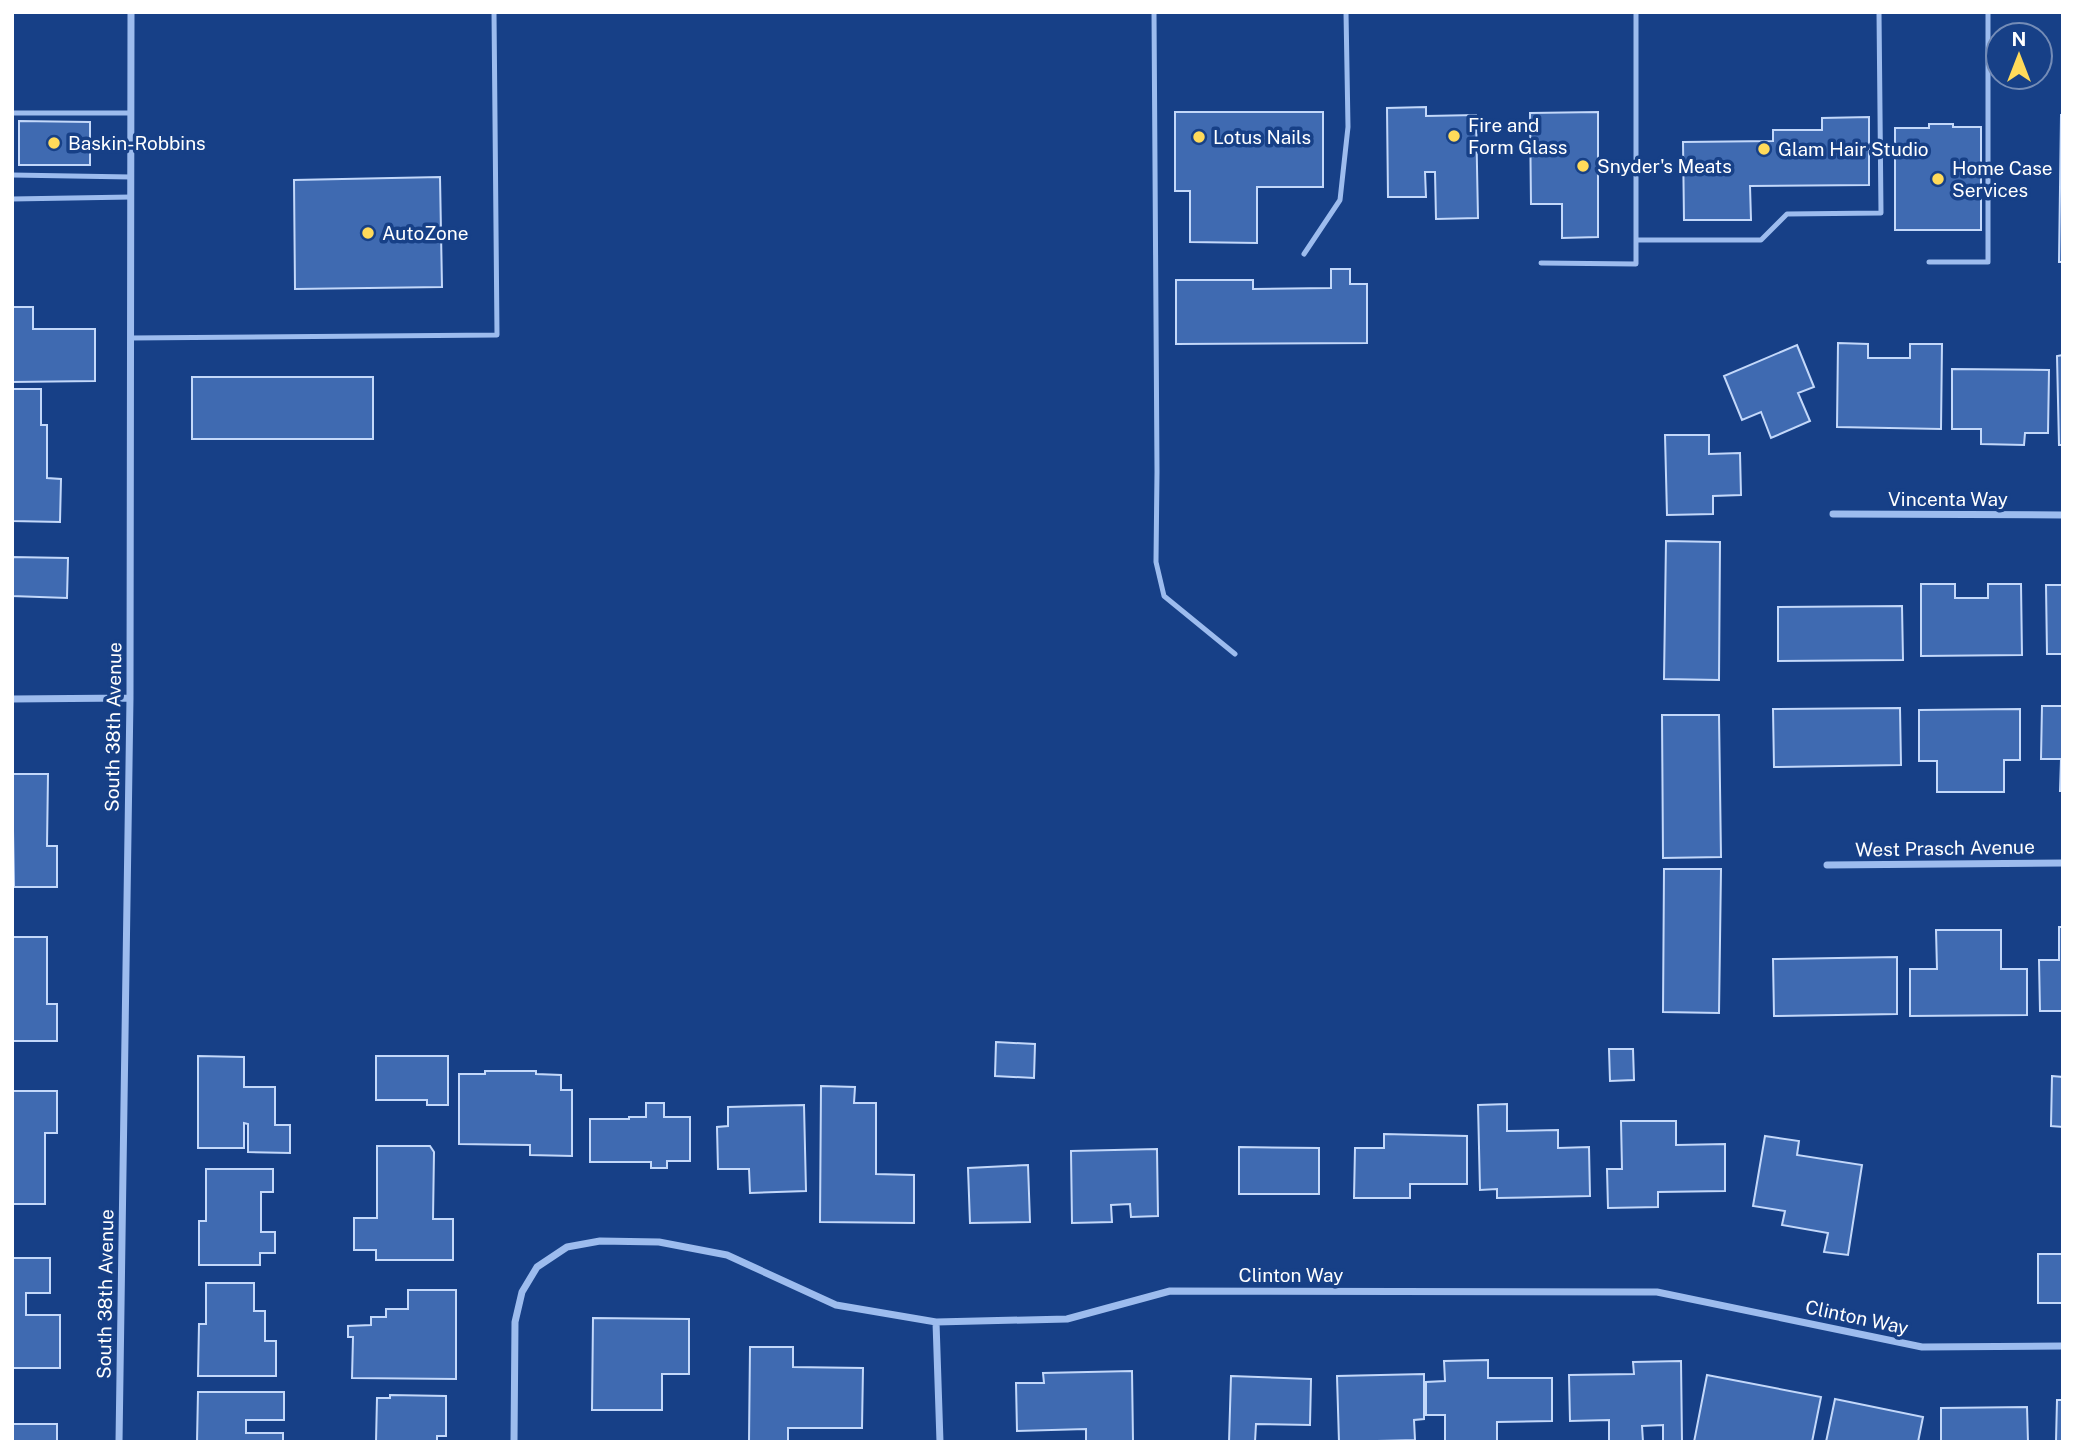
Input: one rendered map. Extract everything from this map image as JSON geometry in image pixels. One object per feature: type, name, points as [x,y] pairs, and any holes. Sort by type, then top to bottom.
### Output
[{"type":"street","name":"South 38th Avenue","points":[[119,1442],[130,698],[131,12]]},
{"type":"street","name":"Vincenta Way","points":[[1833,514],[2063,515]]},
{"type":"street","points":[[12,699],[130,698]]},
{"type":"street","name":"West Prasch Avenue","points":[[1827,865],[2063,863]]},
{"type":"street","name":"Clinton Way","points":[[514,1442],[515,1322],[522,1292],[537,1267],[567,1247],[600,1241],[659,1242],[727,1255],[836,1305],[936,1322],[1067,1320],[1170,1291],[1657,1293],[1922,1346],[2063,1346]]},
{"type":"street","points":[[936,1322],[940,1442]]},
{"type":"lane","points":[[131,338],[497,335],[494,12]]},
{"type":"lane","points":[[1154,12],[1156,562],[1164,596],[1236,654]]},
{"type":"lane","points":[[1304,254],[1340,200],[1348,127],[1346,12]]},
{"type":"lane","points":[[1541,263],[1636,264],[1636,12]]},
{"type":"lane","points":[[1636,240],[1761,240],[1787,214],[1881,213],[1879,12]]},
{"type":"lane","points":[[1929,262],[1989,262],[1988,12]]},
{"type":"lane","points":[[12,113],[131,113]]},
{"type":"lane","points":[[12,175],[131,177]]},
{"type":"lane","points":[[12,199],[131,197]]},
{"type":"building","points":[[1426,107],[1426,116],[1476,115],[1478,218],[1436,219],[1435,172],[1425,172],[1426,197],[1388,197],[1387,108]]},
{"type":"building","points":[[1175,112],[1323,112],[1323,187],[1257,187],[1257,243],[1190,242],[1190,191],[1175,191]]},
{"type":"building","points":[[1598,112],[1598,237],[1562,238],[1562,204],[1531,204],[1530,113]]},
{"type":"building","points":[[2061,115],[2063,262],[2059,262]]},
{"type":"building","points":[[1869,117],[1869,185],[1750,186],[1751,220],[1684,220],[1683,142],[1773,141],[1773,130],[1822,130],[1822,118]]},
{"type":"building","name":"Baskin-Robbins","points":[[19,121],[90,122],[90,165],[19,165]]},
{"type":"building","name":"Home Case Services","points":[[1929,124],[1981,127],[1981,230],[1895,230],[1895,128],[1929,128]]},
{"type":"building","name":"AutoZone","points":[[440,177],[442,287],[295,289],[294,180]]},
{"type":"building","points":[[1331,269],[1350,269],[1350,284],[1367,284],[1367,343],[1176,344],[1176,280],[1253,280],[1253,289],[1331,288]]},
{"type":"building","points":[[12,307],[33,307],[33,329],[95,329],[95,381],[12,382]]},
{"type":"building","points":[[1838,343],[1868,344],[1868,358],[1910,358],[1910,344],[1942,344],[1941,429],[1837,427]]},
{"type":"building","points":[[1797,345],[1814,387],[1798,393],[1810,421],[1771,438],[1761,412],[1742,420],[1724,376]]},
{"type":"building","points":[[2063,355],[2063,445],[2059,445],[2057,356]]},
{"type":"building","points":[[1952,369],[2049,370],[2048,433],[2025,433],[2024,445],[1981,444],[1981,429],[1952,429]]},
{"type":"building","points":[[192,377],[373,377],[373,439],[192,439]]},
{"type":"building","points":[[12,389],[41,389],[41,425],[47,425],[47,478],[61,479],[60,522],[12,521]]},
{"type":"building","points":[[1665,435],[1709,435],[1709,454],[1740,453],[1741,495],[1713,496],[1713,514],[1667,515]]},
{"type":"building","points":[[1666,541],[1720,542],[1719,680],[1664,679]]},
{"type":"building","points":[[12,557],[68,558],[67,598],[12,596]]},
{"type":"building","points":[[1921,584],[1955,584],[1955,598],[1988,598],[1988,584],[2021,584],[2022,655],[1921,656]]},
{"type":"building","points":[[2046,585],[2063,585],[2063,654],[2047,654]]},
{"type":"building","points":[[1902,606],[1903,660],[1778,661],[1778,607]]},
{"type":"building","points":[[2042,706],[2063,706],[2063,791],[2060,791],[2061,759],[2041,759]]},
{"type":"building","points":[[1900,708],[1901,765],[1774,767],[1773,709]]},
{"type":"building","points":[[2020,709],[2020,760],[2004,760],[2004,792],[1937,792],[1937,761],[1919,761],[1919,710]]},
{"type":"building","points":[[1662,715],[1719,715],[1721,857],[1663,858]]},
{"type":"building","points":[[12,774],[48,774],[47,846],[57,846],[57,887],[14,887]]},
{"type":"building","points":[[1664,869],[1721,869],[1719,1013],[1663,1012]]},
{"type":"building","points":[[2059,927],[2063,927],[2063,1011],[2040,1011],[2039,960],[2059,960]]},
{"type":"building","points":[[1936,930],[2001,930],[2001,969],[2027,969],[2027,1015],[1910,1016],[1910,969],[1937,969]]},
{"type":"building","points":[[12,937],[47,937],[47,1004],[57,1004],[57,1041],[12,1041]]},
{"type":"building","points":[[1897,957],[1897,1014],[1774,1016],[1773,959]]},
{"type":"building","points":[[996,1042],[1035,1044],[1034,1078],[995,1076]]},
{"type":"building","points":[[1609,1049],[1633,1049],[1634,1080],[1610,1081]]},
{"type":"building","points":[[198,1056],[244,1057],[244,1087],[275,1087],[275,1125],[290,1125],[290,1153],[248,1152],[248,1124],[244,1123],[244,1148],[198,1148]]},
{"type":"building","points":[[376,1056],[448,1056],[448,1105],[427,1105],[427,1100],[376,1100]]},
{"type":"building","points":[[485,1071],[536,1071],[536,1074],[561,1075],[561,1090],[572,1090],[572,1156],[530,1155],[530,1145],[459,1144],[459,1074],[485,1074]]},
{"type":"building","points":[[2052,1076],[2063,1077],[2063,1127],[2051,1126]]},
{"type":"building","points":[[821,1086],[855,1087],[854,1103],[876,1103],[876,1174],[914,1175],[914,1223],[820,1222]]},
{"type":"building","points":[[12,1091],[57,1091],[57,1133],[45,1133],[45,1204],[12,1204]]},
{"type":"building","points":[[646,1103],[664,1103],[664,1117],[690,1117],[690,1161],[667,1161],[667,1168],[651,1168],[651,1162],[590,1162],[590,1119],[646,1117]]},
{"type":"building","points":[[1507,1104],[1507,1131],[1558,1130],[1558,1148],[1589,1147],[1590,1196],[1497,1198],[1497,1189],[1480,1190],[1478,1105]]},
{"type":"building","points":[[804,1105],[806,1191],[750,1193],[749,1169],[718,1169],[717,1127],[728,1126],[728,1107]]},
{"type":"building","points":[[1621,1121],[1676,1121],[1676,1145],[1725,1144],[1725,1191],[1658,1192],[1658,1207],[1608,1208],[1607,1169],[1622,1169]]},
{"type":"building","points":[[1384,1134],[1467,1136],[1467,1184],[1410,1184],[1410,1198],[1354,1198],[1355,1148],[1384,1148]]},
{"type":"building","points":[[1765,1136],[1799,1141],[1797,1155],[1862,1165],[1848,1255],[1824,1252],[1828,1233],[1782,1225],[1785,1211],[1753,1206]]},
{"type":"building","points":[[377,1146],[430,1146],[434,1152],[433,1219],[453,1219],[453,1260],[376,1260],[376,1250],[354,1250],[354,1218],[377,1218]]},
{"type":"building","points":[[1239,1147],[1319,1148],[1319,1194],[1239,1194]]},
{"type":"building","points":[[1157,1149],[1158,1216],[1131,1217],[1130,1204],[1111,1205],[1112,1222],[1072,1223],[1071,1151]]},
{"type":"building","points":[[1028,1165],[1030,1222],[970,1223],[968,1168]]},
{"type":"building","points":[[206,1169],[273,1169],[273,1192],[261,1192],[261,1232],[275,1232],[275,1253],[260,1253],[260,1265],[199,1265],[199,1221],[206,1221]]},
{"type":"building","points":[[12,1236],[13,1258],[50,1258],[50,1293],[26,1293],[26,1315],[60,1315],[60,1368],[12,1368]]},
{"type":"building","points":[[2038,1254],[2063,1254],[2063,1303],[2038,1303]]},
{"type":"building","points":[[206,1283],[254,1283],[254,1311],[265,1311],[265,1341],[276,1341],[276,1376],[198,1376],[199,1324],[206,1324]]},
{"type":"building","points":[[408,1290],[456,1290],[456,1379],[352,1378],[353,1337],[348,1337],[348,1326],[371,1325],[371,1317],[386,1317],[386,1309],[408,1309]]},
{"type":"building","points":[[593,1318],[689,1319],[689,1374],[662,1374],[662,1410],[592,1410]]},
{"type":"building","points":[[750,1347],[793,1347],[793,1367],[863,1368],[862,1428],[788,1428],[788,1442],[749,1442]]},
{"type":"building","points":[[1488,1360],[1488,1378],[1552,1378],[1552,1421],[1497,1422],[1497,1441],[1445,1441],[1445,1415],[1426,1415],[1426,1382],[1445,1381],[1444,1361]]},
{"type":"building","points":[[1681,1361],[1682,1442],[1663,1442],[1663,1425],[1642,1426],[1643,1442],[1609,1442],[1609,1420],[1570,1421],[1569,1375],[1634,1374],[1633,1362]]},
{"type":"building","points":[[1132,1371],[1133,1442],[1086,1442],[1086,1429],[1017,1431],[1016,1383],[1044,1383],[1043,1373]]},
{"type":"building","points":[[1424,1374],[1424,1419],[1414,1420],[1415,1440],[1339,1442],[1337,1376]]},
{"type":"building","points":[[1707,1375],[1821,1397],[1812,1442],[1694,1442]]},
{"type":"building","points":[[1231,1376],[1311,1379],[1310,1425],[1256,1424],[1255,1442],[1229,1442]]},
{"type":"building","points":[[198,1392],[284,1392],[284,1420],[246,1420],[246,1433],[283,1433],[283,1442],[197,1442]]},
{"type":"building","points":[[390,1395],[446,1396],[446,1436],[437,1436],[437,1442],[376,1442],[377,1398],[390,1398]]},
{"type":"building","points":[[1835,1399],[1923,1417],[1918,1442],[1826,1442]]},
{"type":"building","points":[[2057,1400],[2063,1400],[2063,1442],[2056,1442]]},
{"type":"building","points":[[2027,1407],[2028,1442],[1941,1442],[1941,1408]]},
{"type":"building","points":[[12,1424],[57,1424],[57,1442],[12,1442]]},
{"type":"place","name":"Fire and Form Glass","points":[[1454,136]]},
{"type":"place","name":"Lotus Nails","points":[[1199,137]]},
{"type":"place","name":"Baskin-Robbins","points":[[54,143]]},
{"type":"place","name":"Glam Hair Studio","points":[[1764,149]]},
{"type":"place","name":"Snyder's Meats","points":[[1583,166]]},
{"type":"place","name":"Home Case Services","points":[[1938,179]]},
{"type":"place","name":"AutoZone","points":[[368,233]]}]
